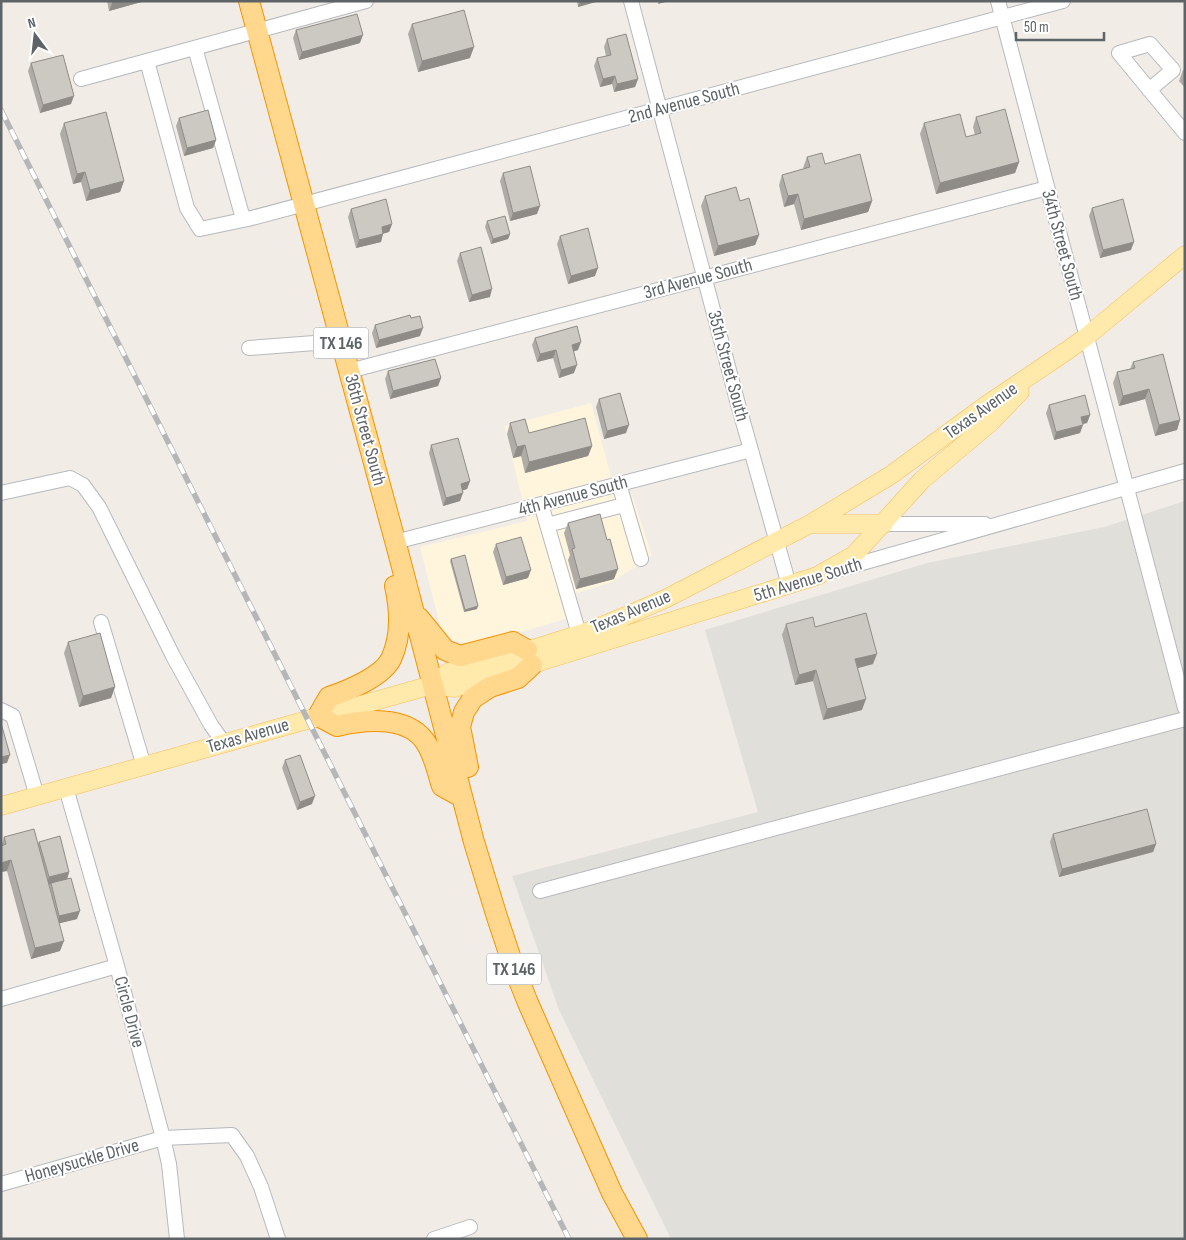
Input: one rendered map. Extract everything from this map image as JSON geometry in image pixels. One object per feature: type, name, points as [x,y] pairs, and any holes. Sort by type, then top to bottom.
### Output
[{"type":"highway","name":"36th Street South","points":[[249,1],[396,542],[432,685]]},
{"type":"highway","points":[[384,502],[380,529],[399,606],[399,627],[391,660],[376,674],[350,691],[329,697],[318,716],[337,726],[374,721],[389,722],[409,728],[423,739],[432,754],[442,786],[462,797]]},
{"type":"highway","name":"TX 146","points":[[413,609],[445,650],[460,656],[514,642],[530,657]]},
{"type":"highway","points":[[495,912],[494,861],[463,747],[460,728],[464,712],[473,698],[490,686],[518,678],[530,657]]},
{"type":"highway","name":"TX 146","points":[[432,685],[495,912],[514,968],[612,1193],[637,1239]]},
{"type":"main road","name":"Texas Avenue","points":[[530,657],[579,634],[667,598],[810,524],[892,475],[985,406],[1043,369],[1086,337],[1185,256]]},
{"type":"main road","points":[[817,576],[854,556],[922,480],[991,422],[1043,369]]},
{"type":"main road","points":[[810,524],[884,524]]},
{"type":"main road","name":"5th Avenue South","points":[[432,685],[455,688],[530,657],[817,576]]},
{"type":"main road","name":"Texas Avenue","points":[[1,806],[432,685]]},
{"type":"street","points":[[81,80],[366,1]]},
{"type":"street","name":"35th Street South","points":[[631,1],[704,278],[789,585]]},
{"type":"street","name":"34th Street South","points":[[998,1],[1185,708]]},
{"type":"street","name":"2nd Avenue South","points":[[147,61],[187,208],[200,229],[248,219],[1064,1]]},
{"type":"street","points":[[195,48],[242,215],[248,219]]},
{"type":"street","points":[[1149,90],[1185,133]]},
{"type":"street","name":"3rd Avenue South","points":[[349,371],[1047,188]]},
{"type":"street","points":[[249,348],[341,341]]},
{"type":"street","name":"4th Avenue South","points":[[396,542],[751,450]]},
{"type":"street","name":"5th Avenue South","points":[[817,576],[1185,472]]},
{"type":"street","points":[[1,493],[70,478],[83,485],[99,507],[177,664],[224,743]]},
{"type":"street","points":[[618,484],[641,559]]},
{"type":"street","points":[[576,495],[582,516]]},
{"type":"street","points":[[541,504],[579,634]]},
{"type":"street","points":[[547,525],[624,505]]},
{"type":"street","points":[[884,524],[1003,524]]},
{"type":"street","points":[[101,622],[144,766]]},
{"type":"street","points":[[1,710],[14,716],[37,796]]},
{"type":"street","points":[[540,891],[1185,718]]},
{"type":"street","name":"Circle Drive","points":[[66,788],[117,966],[163,1138],[169,1164],[177,1239]]},
{"type":"street","points":[[1,999],[117,966]]},
{"type":"street","name":"Honeysuckle Drive","points":[[1,1184],[163,1138],[232,1135],[247,1156],[261,1187],[278,1239]]},
{"type":"street","points":[[434,1239],[470,1227]]},
{"type":"shaded area","points":[[591,403],[617,498],[632,494],[652,556],[612,582],[571,595],[578,615],[476,646],[443,637],[420,547],[527,521],[505,426]]},
{"type":"shaded area","points":[[1185,501],[1185,1239],[671,1239],[559,1010],[512,876],[758,812],[705,630],[927,563],[1104,527]]},
{"type":"building","points":[[464,10],[474,47],[422,61],[412,24]]},
{"type":"building","points":[[357,14],[363,35],[302,52],[296,30]]},
{"type":"building","points":[[626,34],[638,79],[617,84],[615,76],[603,79],[597,58],[611,55],[607,39]]},
{"type":"building","points":[[63,55],[74,96],[43,105],[31,63]]},
{"type":"building","points":[[1005,109],[1019,162],[940,183],[924,123],[960,114],[966,137],[981,133],[976,117]]},
{"type":"building","points":[[208,110],[216,140],[187,148],[179,118]]},
{"type":"building","points":[[106,112],[124,181],[90,190],[85,172],[77,174],[64,123]]},
{"type":"building","points":[[822,153],[825,164],[860,154],[872,201],[804,219],[798,194],[788,196],[782,175],[810,167],[807,157]]},
{"type":"building","points":[[530,166],[540,206],[513,213],[503,173]]},
{"type":"building","points":[[736,187],[740,201],[749,198],[759,235],[718,246],[705,196]]},
{"type":"building","points":[[386,199],[392,224],[382,227],[383,234],[359,240],[351,209]]},
{"type":"building","points":[[1123,199],[1134,242],[1103,250],[1092,208]]},
{"type":"building","points":[[505,216],[510,234],[493,239],[487,221]]},
{"type":"building","points":[[588,228],[598,268],[571,276],[560,236]]},
{"type":"building","points":[[481,247],[492,289],[472,295],[460,253]]},
{"type":"building","points":[[410,315],[411,318],[420,316],[423,328],[379,340],[375,325]]},
{"type":"building","points":[[577,326],[581,342],[572,345],[577,365],[561,370],[556,350],[540,354],[535,338]]},
{"type":"building","points":[[1163,354],[1180,420],[1159,425],[1149,389],[1123,396],[1117,372],[1135,368],[1133,362]]},
{"type":"building","points":[[435,359],[441,378],[393,391],[388,371]]},
{"type":"building","points":[[620,393],[629,425],[607,431],[599,399]]},
{"type":"building","points":[[1085,395],[1090,415],[1081,417],[1083,425],[1056,432],[1049,405]]},
{"type":"building","points":[[585,418],[592,446],[529,462],[525,445],[517,447],[510,423],[525,419],[529,433]]},
{"type":"building","points":[[458,438],[470,481],[461,484],[463,493],[446,498],[431,445]]},
{"type":"building","points":[[600,514],[607,540],[610,539],[618,569],[580,579],[572,549],[575,548],[568,523]]},
{"type":"building","points":[[521,537],[531,570],[506,577],[496,544]]},
{"type":"building","points":[[465,555],[478,606],[465,610],[451,559]]},
{"type":"building","points":[[866,613],[877,654],[855,659],[866,699],[827,709],[816,670],[799,675],[786,624],[813,617],[815,627]]},
{"type":"building","points":[[100,633],[115,687],[83,696],[68,642]]},
{"type":"building","points":[[1,723],[10,755],[1,757]]},
{"type":"building","points":[[300,755],[315,796],[300,802],[285,760]]},
{"type":"building","points":[[1147,809],[1156,844],[1062,869],[1053,834]]},
{"type":"building","points":[[34,829],[64,941],[35,948],[11,860],[1,863],[1,846],[6,844],[4,837]]},
{"type":"building","points":[[60,836],[69,872],[49,877],[39,842]]},
{"type":"building","points":[[71,878],[80,911],[59,916],[51,883]]},
{"type":"railway","points":[[1,110],[569,1239]]}]
